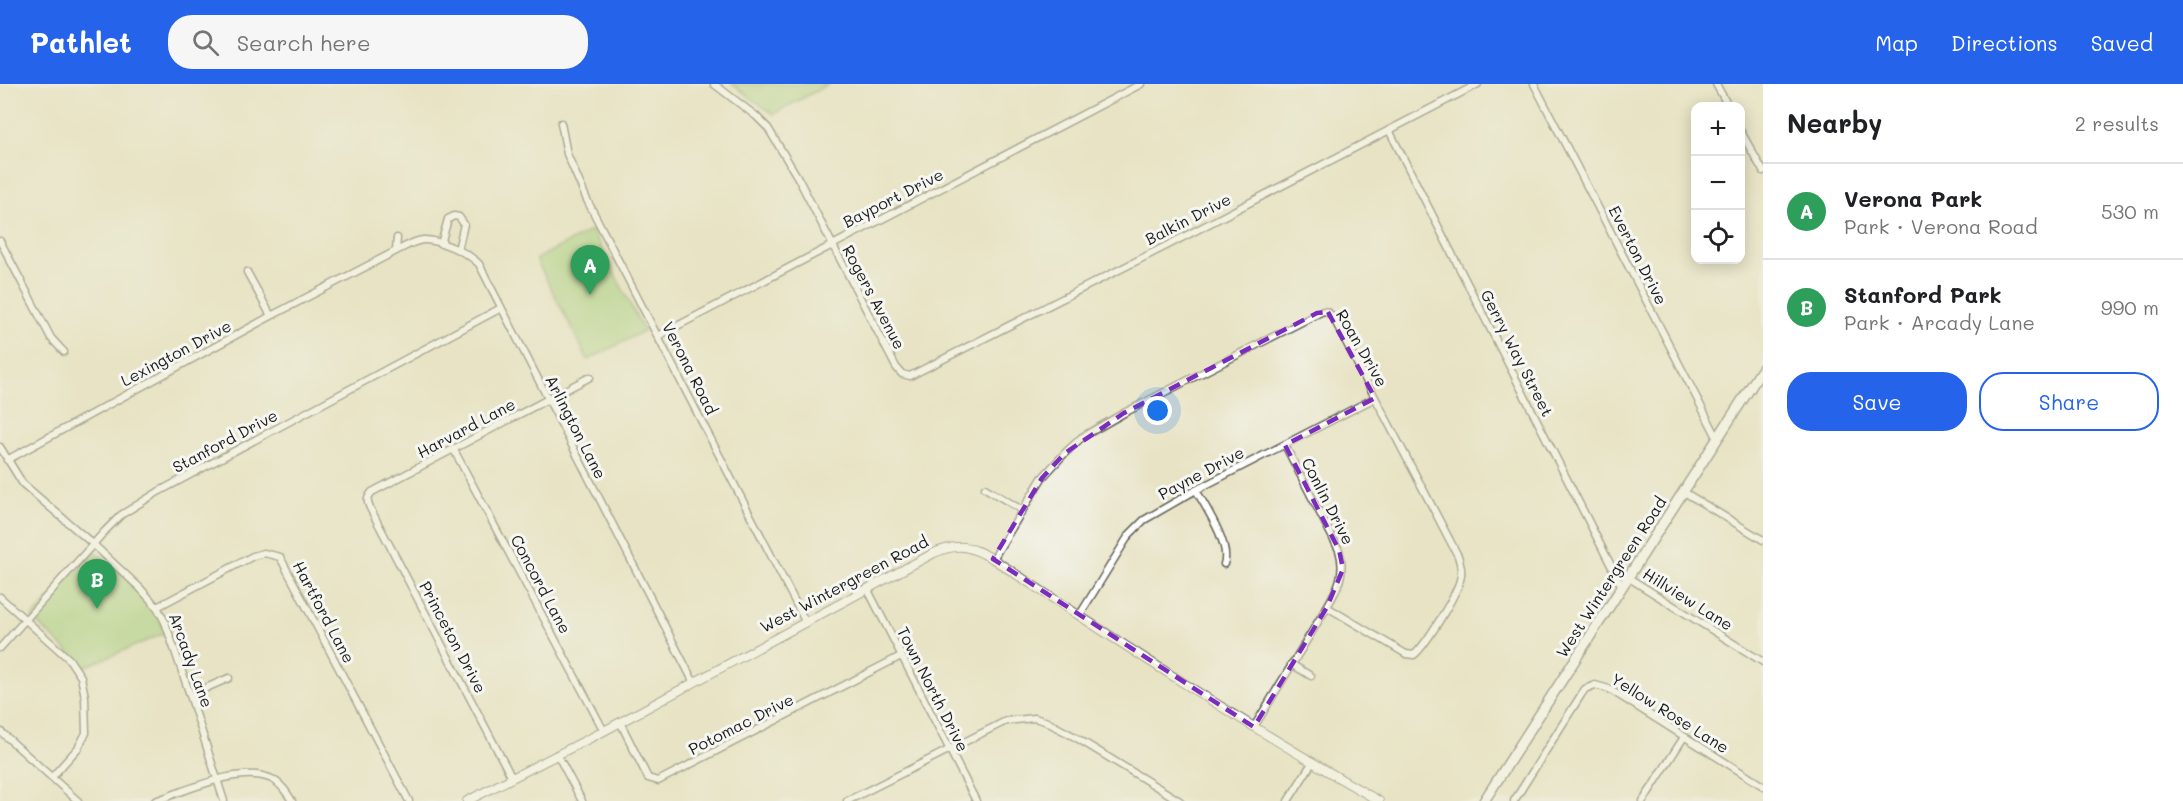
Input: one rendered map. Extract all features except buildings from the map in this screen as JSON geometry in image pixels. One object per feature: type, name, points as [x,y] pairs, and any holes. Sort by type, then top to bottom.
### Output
[{"type":"main road","name":"West Wintergreen Road","points":[[1484,801],[1763,368]]},
{"type":"street","name":"Rogers Avenue","points":[[714,84],[768,128],[798,178],[896,367],[902,374],[910,376]]},
{"type":"street","name":"Bayport Drive","points":[[658,336],[1141,84]]},
{"type":"street","name":"Balkin Drive","points":[[910,376],[1478,84]]},
{"type":"street","name":"Everton Drive","points":[[1534,84],[1718,439]]},
{"type":"street","points":[[1716,84],[1726,102]]},
{"type":"street","name":"Verona Road","points":[[561,123],[567,154],[587,200],[805,621]]},
{"type":"street","name":"Gerry Way Street","points":[[1389,130],[1622,587]]},
{"type":"street","points":[[1745,139],[1763,171]]},
{"type":"street","points":[[441,244],[448,219],[454,216],[459,217],[464,224],[458,250]]},
{"type":"street","points":[[396,251],[397,238]]},
{"type":"street","name":"Arlington Lane","points":[[359,271],[422,240],[458,250],[469,255],[478,264],[693,681]]},
{"type":"street","points":[[0,241],[51,338],[64,352]]},
{"type":"street","name":"Lexington Drive","points":[[7,460],[271,316],[359,271]]},
{"type":"street","points":[[247,273],[271,316]]},
{"type":"street","name":"Stanford Drive","points":[[0,648],[121,515],[158,492],[501,308]]},
{"type":"street","name":"Roan Drive","points":[[993,559],[1042,478],[1082,437],[1323,310],[1332,317],[1375,398],[1458,556],[1462,574],[1460,583],[1443,614],[1414,655],[1406,654],[1327,608]]},
{"type":"street","name":"Harvard Lane","points":[[371,510],[367,503],[372,492],[590,377]]},
{"type":"street","name":"Payne Drive","points":[[1079,616],[1129,535],[1150,515],[1375,398]]},
{"type":"street","name":"Conlin Drive","points":[[1254,728],[1327,608],[1341,578],[1342,560],[1339,550],[1285,445]]},
{"type":"street","name":"Arcady Lane","points":[[0,447],[29,490],[93,544],[157,607],[165,622],[190,694],[224,801]]},
{"type":"street","name":"Concord Lane","points":[[454,450],[604,731]]},
{"type":"street","points":[[985,488],[1022,510]]},
{"type":"street","points":[[1196,490],[1225,546],[1227,558],[1224,564]]},
{"type":"street","points":[[1684,492],[1763,540]]},
{"type":"street","name":"Princeton Drive","points":[[371,510],[512,778]]},
{"type":"street","name":"West Wintergreen Road","points":[[467,801],[604,731],[693,681],[949,546],[968,547],[993,559],[1254,728],[1379,801]]},
{"type":"street","name":"Hartford Lane","points":[[157,607],[253,556],[264,553],[280,557],[409,801]]},
{"type":"street","name":"Hillview Lane","points":[[1629,578],[1763,662]]},
{"type":"street","name":"Town North Drive","points":[[867,588],[976,801]]},
{"type":"street","points":[[0,597],[69,659],[76,668],[84,687],[86,733],[83,741],[52,777]]},
{"type":"street","name":"Potomac Drive","points":[[620,722],[648,778],[658,781],[901,656]]},
{"type":"street","points":[[1291,664],[1311,675]]},
{"type":"street","points":[[190,694],[229,678]]},
{"type":"street","name":"Yellow Rose Lane","points":[[1514,801],[1585,689],[1592,685],[1601,685],[1608,689],[1763,786]]},
{"type":"street","points":[[847,801],[862,798],[950,749],[1013,719],[1039,719],[1076,737],[1180,801]]},
{"type":"street","points":[[0,731],[78,801]]},
{"type":"street","points":[[1643,801],[1683,737]]},
{"type":"street","points":[[557,754],[582,801]]},
{"type":"street","points":[[1288,801],[1312,763]]},
{"type":"street","points":[[155,801],[243,774],[263,775],[277,782],[292,801]]},
{"type":"highlighted area","points":[[1328,312],[1375,398],[1285,445],[1339,550],[1343,569],[1327,607],[1254,727],[993,559],[1042,478],[1065,453],[1124,413],[1317,313]]},
{"type":"green space","points":[[732,84],[829,84],[773,114]]},
{"type":"green space","points":[[592,230],[644,331],[588,360],[536,259]]},
{"type":"green space","points":[[94,551],[135,587],[152,609],[165,633],[82,668],[77,660],[32,618]]},
{"type":"place","name":"Verona Park","points":[[590,295]]},
{"type":"place","name":"Stanford Park","points":[[97,609]]}]
